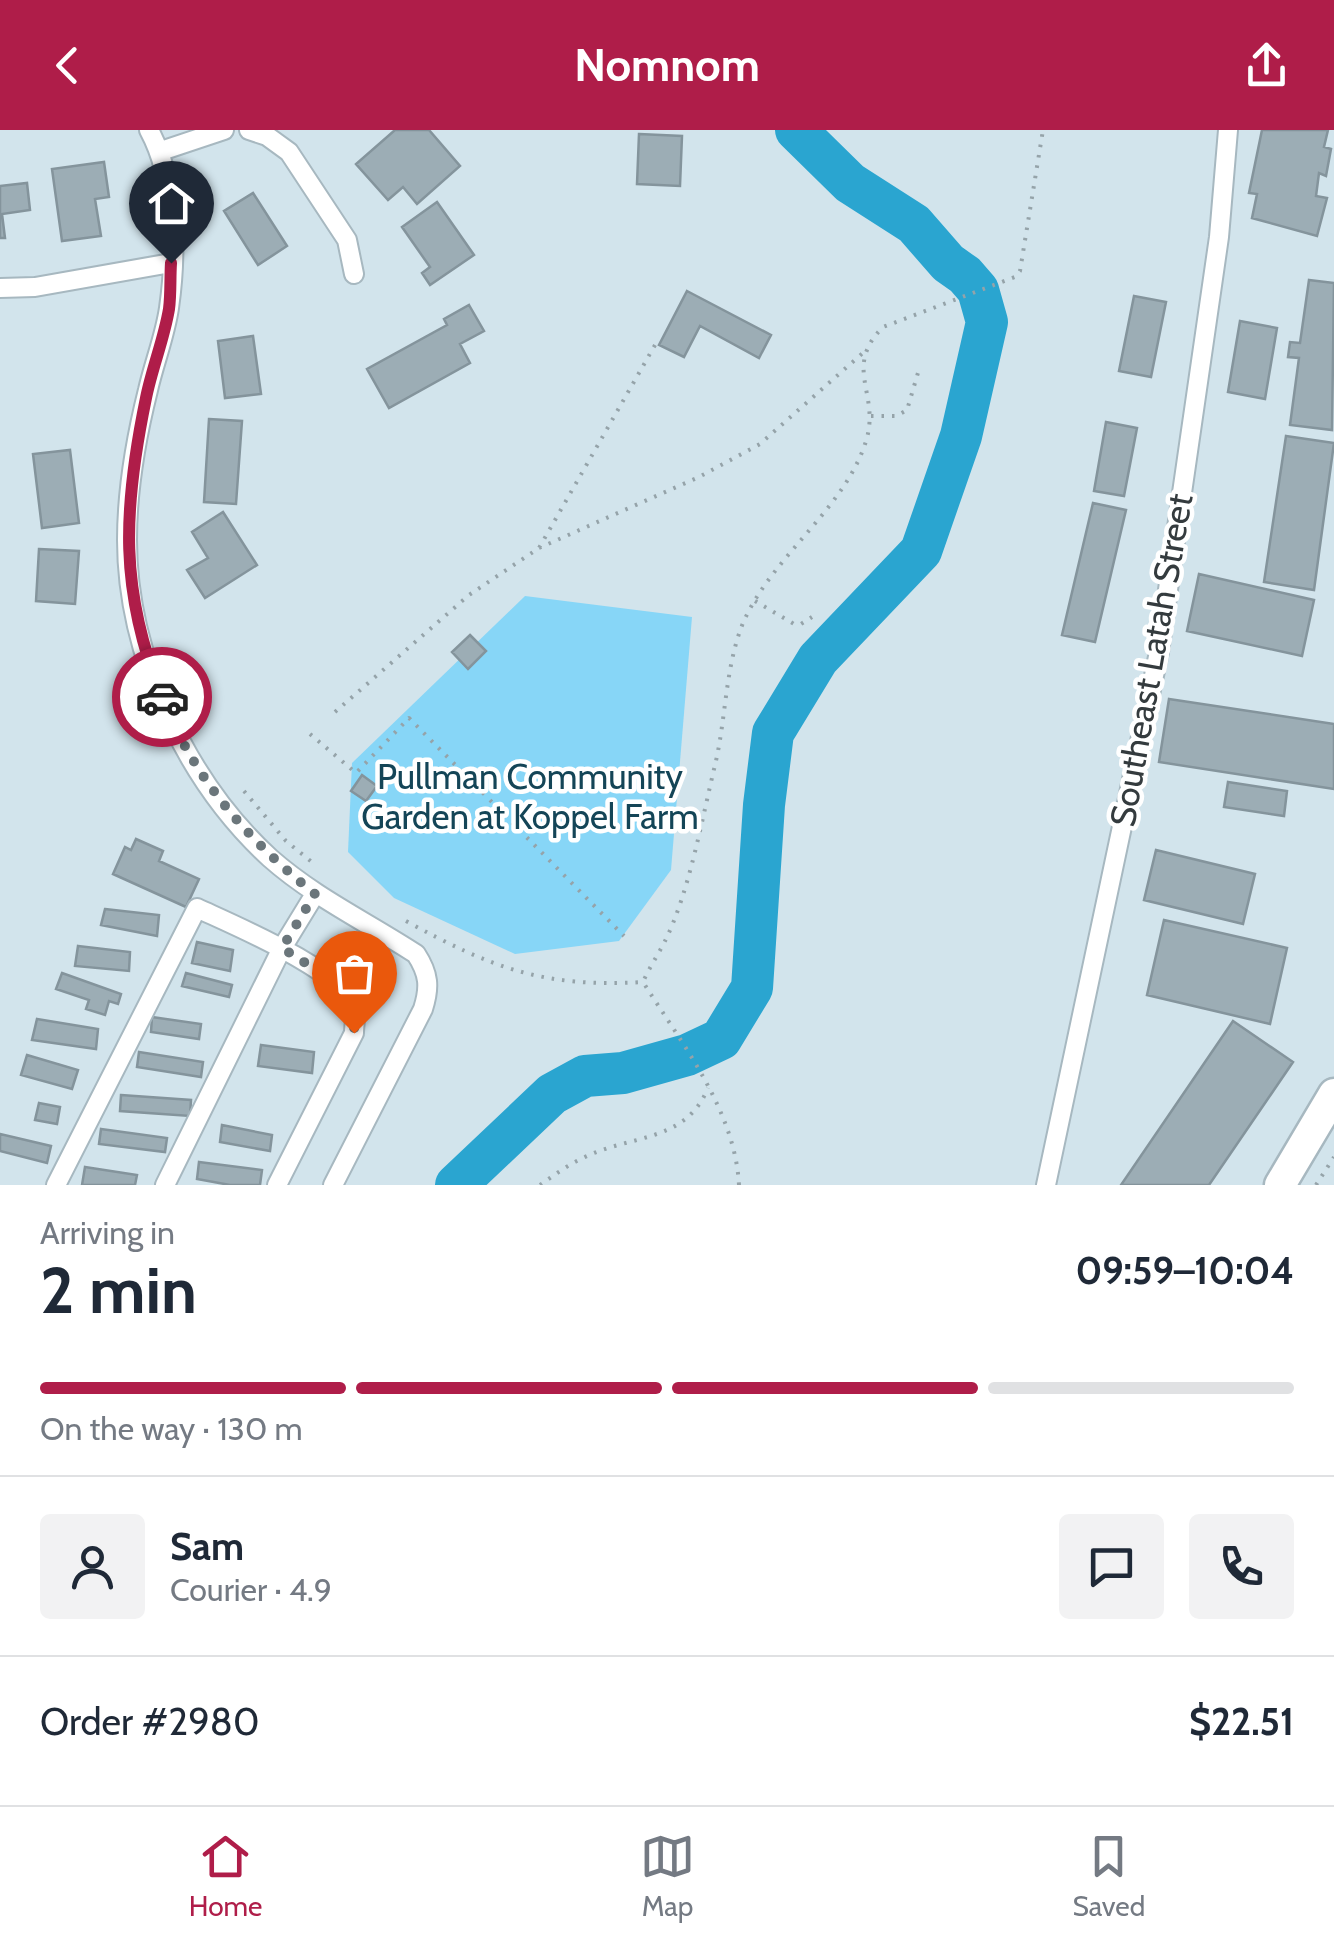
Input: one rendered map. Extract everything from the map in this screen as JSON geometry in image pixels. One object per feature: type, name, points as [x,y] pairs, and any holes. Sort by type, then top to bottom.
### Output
[{"type":"main road","points":[[1280,1185],[1334,1094]]},
{"type":"street","points":[[150,130],[161,151],[170,185],[171,263],[168,309],[131,476],[126,541],[139,629],[166,708],[202,777],[224,806],[270,857],[315,894],[416,954],[425,968],[429,988],[423,1009],[333,1185]]},
{"type":"street","points":[[161,151],[224,130]]},
{"type":"street","points":[[249,130],[267,136],[290,152],[347,240],[354,274]]},
{"type":"street","name":"Southeast Latah Street","points":[[1046,1185],[1159,652],[1219,237],[1228,130]]},
{"type":"street","points":[[0,288],[35,287],[171,263]]},
{"type":"street","points":[[165,1185],[282,948],[315,894]]},
{"type":"street","points":[[56,1185],[196,908],[282,948],[337,983],[355,1006],[354,1033],[278,1185]]},
{"type":"path","points":[[335,712],[470,595],[539,548],[699,477],[760,444],[864,350],[883,327],[1015,277],[1020,271],[1043,130]]},
{"type":"path","points":[[539,548],[656,344]]},
{"type":"path","points":[[643,982],[665,941],[686,880],[715,764],[741,628],[754,600],[840,489],[866,442],[871,416],[862,368],[864,350]]},
{"type":"path","points":[[871,416],[896,416],[907,410],[920,366]]},
{"type":"path","points":[[754,600],[794,624],[812,618]]},
{"type":"path","points":[[310,734],[356,774],[410,718],[624,936]]},
{"type":"path","points":[[244,791],[286,841],[314,864]]},
{"type":"path","points":[[404,920],[481,959],[524,974],[576,984],[643,982]]},
{"type":"path","points":[[643,982],[708,1088],[734,1144],[739,1185]]},
{"type":"path","points":[[540,1185],[581,1158],[632,1139],[668,1132],[700,1108],[708,1088]]},
{"type":"path","points":[[1316,1185],[1334,1157]]},
{"type":"green space","name":"Pullman Community Garden at Koppel Farm","points":[[525,596],[692,617],[671,870],[619,941],[515,954],[394,898],[348,852],[352,763]]},
{"type":"building","points":[[395,130],[429,130],[460,166],[417,204],[403,187],[388,200],[356,164]]},
{"type":"building","points":[[1262,130],[1328,130],[1324,147],[1331,149],[1326,176],[1319,173],[1316,196],[1327,198],[1317,236],[1252,218],[1257,194],[1249,193]]},
{"type":"building","points":[[639,134],[682,136],[680,186],[637,184]]},
{"type":"building","points":[[104,162],[109,197],[95,199],[101,236],[62,241],[52,169]]},
{"type":"building","points":[[27,183],[30,210],[2,214],[5,238],[0,238],[0,186]]},
{"type":"building","points":[[253,193],[287,246],[258,265],[224,211]]},
{"type":"building","points":[[437,202],[474,255],[430,285],[422,273],[430,267],[402,227]]},
{"type":"building","points":[[1309,280],[1334,283],[1332,430],[1290,425],[1299,358],[1288,357],[1290,342],[1300,343]]},
{"type":"building","points":[[687,291],[771,335],[759,358],[700,326],[684,357],[659,345]]},
{"type":"building","points":[[1134,296],[1166,302],[1151,377],[1119,371]]},
{"type":"building","points":[[469,305],[484,331],[460,344],[470,363],[389,408],[367,369],[447,325],[444,319]]},
{"type":"building","points":[[1240,321],[1277,328],[1265,399],[1228,392]]},
{"type":"building","points":[[253,336],[261,394],[225,398],[218,341]]},
{"type":"building","points":[[209,419],[242,421],[236,504],[204,502]]},
{"type":"building","points":[[1106,422],[1137,428],[1124,496],[1094,491]]},
{"type":"building","points":[[1286,436],[1334,443],[1314,590],[1264,582]]},
{"type":"building","points":[[70,450],[79,523],[42,528],[33,454]]},
{"type":"building","points":[[1093,503],[1126,510],[1095,642],[1062,635]]},
{"type":"building","points":[[223,512],[257,565],[205,598],[187,570],[208,558],[192,532]]},
{"type":"building","points":[[39,549],[79,551],[75,604],[36,601]]},
{"type":"building","points":[[1199,574],[1314,600],[1302,656],[1187,631]]},
{"type":"building","points":[[470,635],[486,651],[468,669],[452,652]]},
{"type":"building","points":[[1169,699],[1334,724],[1334,789],[1159,762]]},
{"type":"building","points":[[362,775],[377,786],[366,801],[351,791]]},
{"type":"building","points":[[1228,782],[1287,791],[1284,816],[1224,807]]},
{"type":"building","points":[[136,839],[163,851],[159,861],[199,879],[186,907],[113,874],[125,847],[131,850]]},
{"type":"building","points":[[1156,850],[1255,874],[1243,924],[1144,900]]},
{"type":"building","points":[[105,909],[159,915],[157,936],[101,925]]},
{"type":"building","points":[[1164,920],[1287,948],[1270,1024],[1147,995]]},
{"type":"building","points":[[197,942],[233,950],[230,971],[192,963]]},
{"type":"building","points":[[78,946],[130,952],[129,971],[75,966]]},
{"type":"building","points":[[62,973],[121,994],[118,1004],[109,1001],[105,1015],[86,1009],[89,1000],[56,989]]},
{"type":"building","points":[[186,973],[232,985],[229,997],[182,986]]},
{"type":"building","points":[[152,1017],[201,1024],[199,1039],[151,1032]]},
{"type":"building","points":[[37,1019],[98,1029],[96,1049],[32,1040]]},
{"type":"building","points":[[1233,1021],[1293,1062],[1209,1185],[1121,1185]]},
{"type":"building","points":[[261,1045],[314,1052],[312,1073],[258,1066]]},
{"type":"building","points":[[139,1052],[203,1062],[201,1077],[137,1067]]},
{"type":"building","points":[[27,1055],[78,1070],[72,1089],[21,1075]]},
{"type":"building","points":[[121,1095],[191,1100],[190,1116],[120,1111]]},
{"type":"building","points":[[39,1103],[60,1107],[57,1124],[35,1120]]},
{"type":"building","points":[[222,1125],[272,1135],[270,1151],[220,1142]]},
{"type":"building","points":[[101,1129],[167,1138],[165,1152],[99,1144]]},
{"type":"building","points":[[0,1134],[51,1146],[47,1163],[0,1151]]},
{"type":"building","points":[[199,1162],[262,1170],[260,1185],[197,1179]]},
{"type":"building","points":[[85,1167],[137,1175],[135,1185],[82,1185]]},
{"type":"waterway","points":[[456,1185],[552,1094],[585,1076],[623,1073],[687,1055],[721,1039],[752,988],[764,805],[773,733],[818,659],[921,551],[961,436],[987,322],[978,290],[914,224],[850,183],[796,130]]},
{"type":"way so far","points":[[162,697],[182,743],[224,806],[270,857],[315,894],[282,948],[337,983],[355,1006],[354,1033]]},
{"type":"route","points":[[162,697],[139,629],[126,541],[131,476],[168,309],[171,263]]}]
